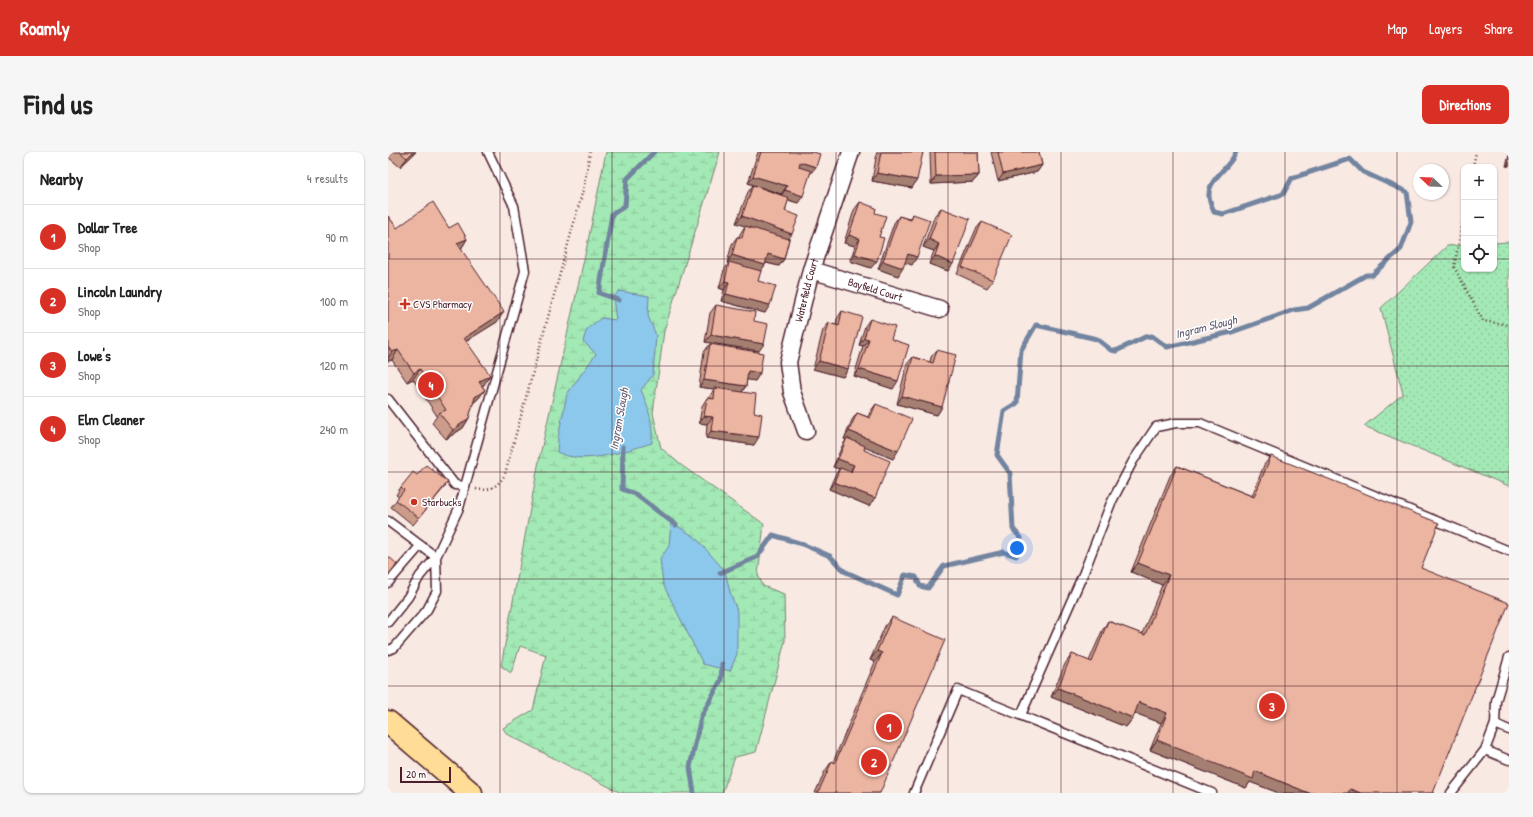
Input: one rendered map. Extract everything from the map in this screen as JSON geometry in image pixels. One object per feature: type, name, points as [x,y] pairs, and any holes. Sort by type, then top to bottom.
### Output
[{"type":"main road","points":[[388,722],[471,793]]},
{"type":"street","name":"Waterfield Court","points":[[806,431],[792,392],[788,362],[810,270],[851,152]]},
{"type":"street","name":"Bayfield Court","points":[[810,270],[940,309]]},
{"type":"lane","points":[[388,622],[408,597],[420,576],[436,557],[459,508],[525,271],[514,206],[488,152]]},
{"type":"lane","points":[[388,399],[455,485],[465,486]]},
{"type":"lane","points":[[1021,715],[1084,572],[1111,503],[1134,461],[1156,427],[1176,423],[1200,423],[1509,551]]},
{"type":"lane","points":[[388,521],[436,557]]},
{"type":"lane","points":[[388,583],[420,546]]},
{"type":"lane","points":[[388,650],[394,648],[427,610],[437,591],[436,557]]},
{"type":"lane","points":[[1451,793],[1485,750],[1495,724],[1496,701],[1509,657]]},
{"type":"lane","points":[[914,793],[958,690],[1212,793]]},
{"type":"lane","points":[[1495,724],[1509,730]]},
{"type":"lane","points":[[1485,750],[1509,760]]},
{"type":"path","points":[[465,486],[482,490],[490,488],[497,485],[505,474],[584,186],[590,152]]},
{"type":"path","points":[[1474,164],[1476,152]]},
{"type":"path","points":[[1461,231],[1454,267],[1483,321],[1509,325]]},
{"type":"green space","points":[[606,152],[720,152],[664,331],[653,413],[661,448],[681,465],[764,524],[758,575],[763,586],[784,594],[785,641],[756,752],[735,757],[722,793],[621,793],[507,734],[503,728],[533,710],[546,655],[520,646],[511,673],[501,666],[540,455],[587,246]]},
{"type":"green space","points":[[1509,242],[1509,486],[1364,426],[1403,394],[1381,308],[1447,246],[1461,245],[1461,272],[1497,272],[1497,243]]},
{"type":"water","points":[[619,291],[649,296],[648,316],[656,335],[653,375],[641,390],[650,416],[652,443],[604,456],[579,458],[568,456],[557,452],[558,437],[567,394],[596,354],[583,341],[587,329],[601,318],[616,320],[613,298]]},
{"type":"water","points":[[671,522],[695,537],[725,571],[730,592],[737,611],[737,654],[730,671],[703,664],[663,584],[660,559],[669,546]]},
{"type":"building","points":[[400,152],[413,152],[407,158]]},
{"type":"building","points":[[761,152],[813,152],[820,154],[816,167],[800,162],[799,167],[811,171],[803,196],[785,190],[787,186],[753,176]]},
{"type":"building","points":[[881,152],[923,152],[917,180],[877,173]]},
{"type":"building","points":[[935,152],[978,152],[979,175],[936,176]]},
{"type":"building","points":[[998,152],[1039,152],[1042,165],[1003,174]]},
{"type":"building","points":[[753,185],[789,198],[785,211],[799,216],[792,234],[742,216]]},
{"type":"building","points":[[433,202],[449,228],[458,223],[467,239],[457,243],[504,312],[464,338],[490,375],[479,382],[485,390],[475,397],[469,418],[453,430],[439,413],[446,410],[420,369],[414,373],[398,350],[392,352],[388,347],[388,216],[397,228]]},
{"type":"building","points":[[860,202],[876,208],[875,213],[886,216],[879,237],[884,238],[877,261],[855,254],[860,239],[849,235]]},
{"type":"building","points":[[941,208],[970,219],[953,264],[935,256],[939,244],[929,239]]},
{"type":"building","points":[[913,214],[930,220],[917,257],[908,254],[903,268],[883,261],[899,216],[911,220]]},
{"type":"building","points":[[982,222],[1012,235],[993,280],[962,267]]},
{"type":"building","points":[[745,226],[789,239],[784,259],[768,254],[765,265],[732,255],[737,237],[742,238]]},
{"type":"building","points":[[729,262],[761,271],[758,281],[776,286],[770,305],[726,294],[729,282],[725,281]]},
{"type":"building","points":[[716,305],[755,312],[754,321],[768,324],[764,344],[711,335]]},
{"type":"building","points":[[842,311],[862,317],[848,369],[819,361],[829,323],[839,326]]},
{"type":"building","points":[[870,319],[895,327],[891,339],[909,345],[898,381],[859,369],[869,339],[864,338]]},
{"type":"building","points":[[710,344],[763,353],[760,373],[748,371],[746,386],[704,380]]},
{"type":"building","points":[[937,350],[956,355],[942,407],[902,396],[913,357],[933,363]]},
{"type":"building","points":[[715,388],[756,394],[754,412],[762,414],[759,437],[711,431],[713,417],[704,416],[707,398],[714,399]]},
{"type":"building","points":[[876,404],[912,419],[898,451],[849,431],[857,413],[870,418]]},
{"type":"building","points":[[847,438],[865,446],[864,450],[890,461],[875,498],[834,482],[840,468],[851,472],[854,465],[838,459]]},
{"type":"building","points":[[1271,456],[1439,523],[1421,568],[1509,603],[1433,793],[1361,793],[1350,789],[1348,793],[1309,793],[1255,771],[1253,779],[1157,740],[1167,713],[1139,702],[1133,718],[1058,688],[1072,654],[1092,662],[1108,621],[1145,635],[1169,575],[1138,563],[1177,466],[1254,497]]},
{"type":"building","name":"Starbucks","points":[[426,465],[448,482],[419,518],[396,500],[404,490],[401,487],[413,472],[417,475]]},
{"type":"building","points":[[388,556],[397,564],[388,575]]},
{"type":"building","points":[[892,617],[945,640],[880,793],[818,793],[832,761],[835,763],[882,653],[877,651]]},
{"type":"waterway","name":"Ingram Slough","points":[[619,300],[599,293],[612,214],[625,206],[627,179],[654,152]]},
{"type":"waterway","name":"Ingram Slough","points":[[720,573],[757,557],[773,535],[802,544],[830,556],[844,571],[897,595],[905,575],[916,577],[920,586],[928,588],[944,566],[1004,552],[1016,556],[1020,549],[1021,538],[1013,529],[1010,473],[997,455],[1004,411],[1017,403],[1021,350],[1036,325],[1097,339],[1111,350],[1116,351],[1145,337],[1152,336],[1167,347],[1232,332],[1294,310],[1308,308],[1366,275],[1372,275],[1401,249],[1411,222],[1407,192],[1363,172],[1350,159],[1292,178],[1283,194],[1223,214],[1214,212],[1210,203],[1209,191],[1215,179],[1233,158],[1236,152]]},
{"type":"waterway","name":"Ingram Slough","points":[[623,447],[622,489],[635,494],[676,525]]},
{"type":"waterway","name":"Ingram Slough","points":[[694,793],[690,767],[701,717],[721,680],[722,664]]},
{"type":"place","name":"CVS Pharmacy","points":[[405,304]]},
{"type":"place","name":"Elm Cleaner","points":[[431,385]]},
{"type":"place","name":"Starbucks","points":[[414,502]]},
{"type":"place","name":"Lowe's","points":[[1272,706]]},
{"type":"place","name":"Dollar Tree","points":[[889,727]]},
{"type":"place","name":"Lincoln Laundry","points":[[874,762]]}]
